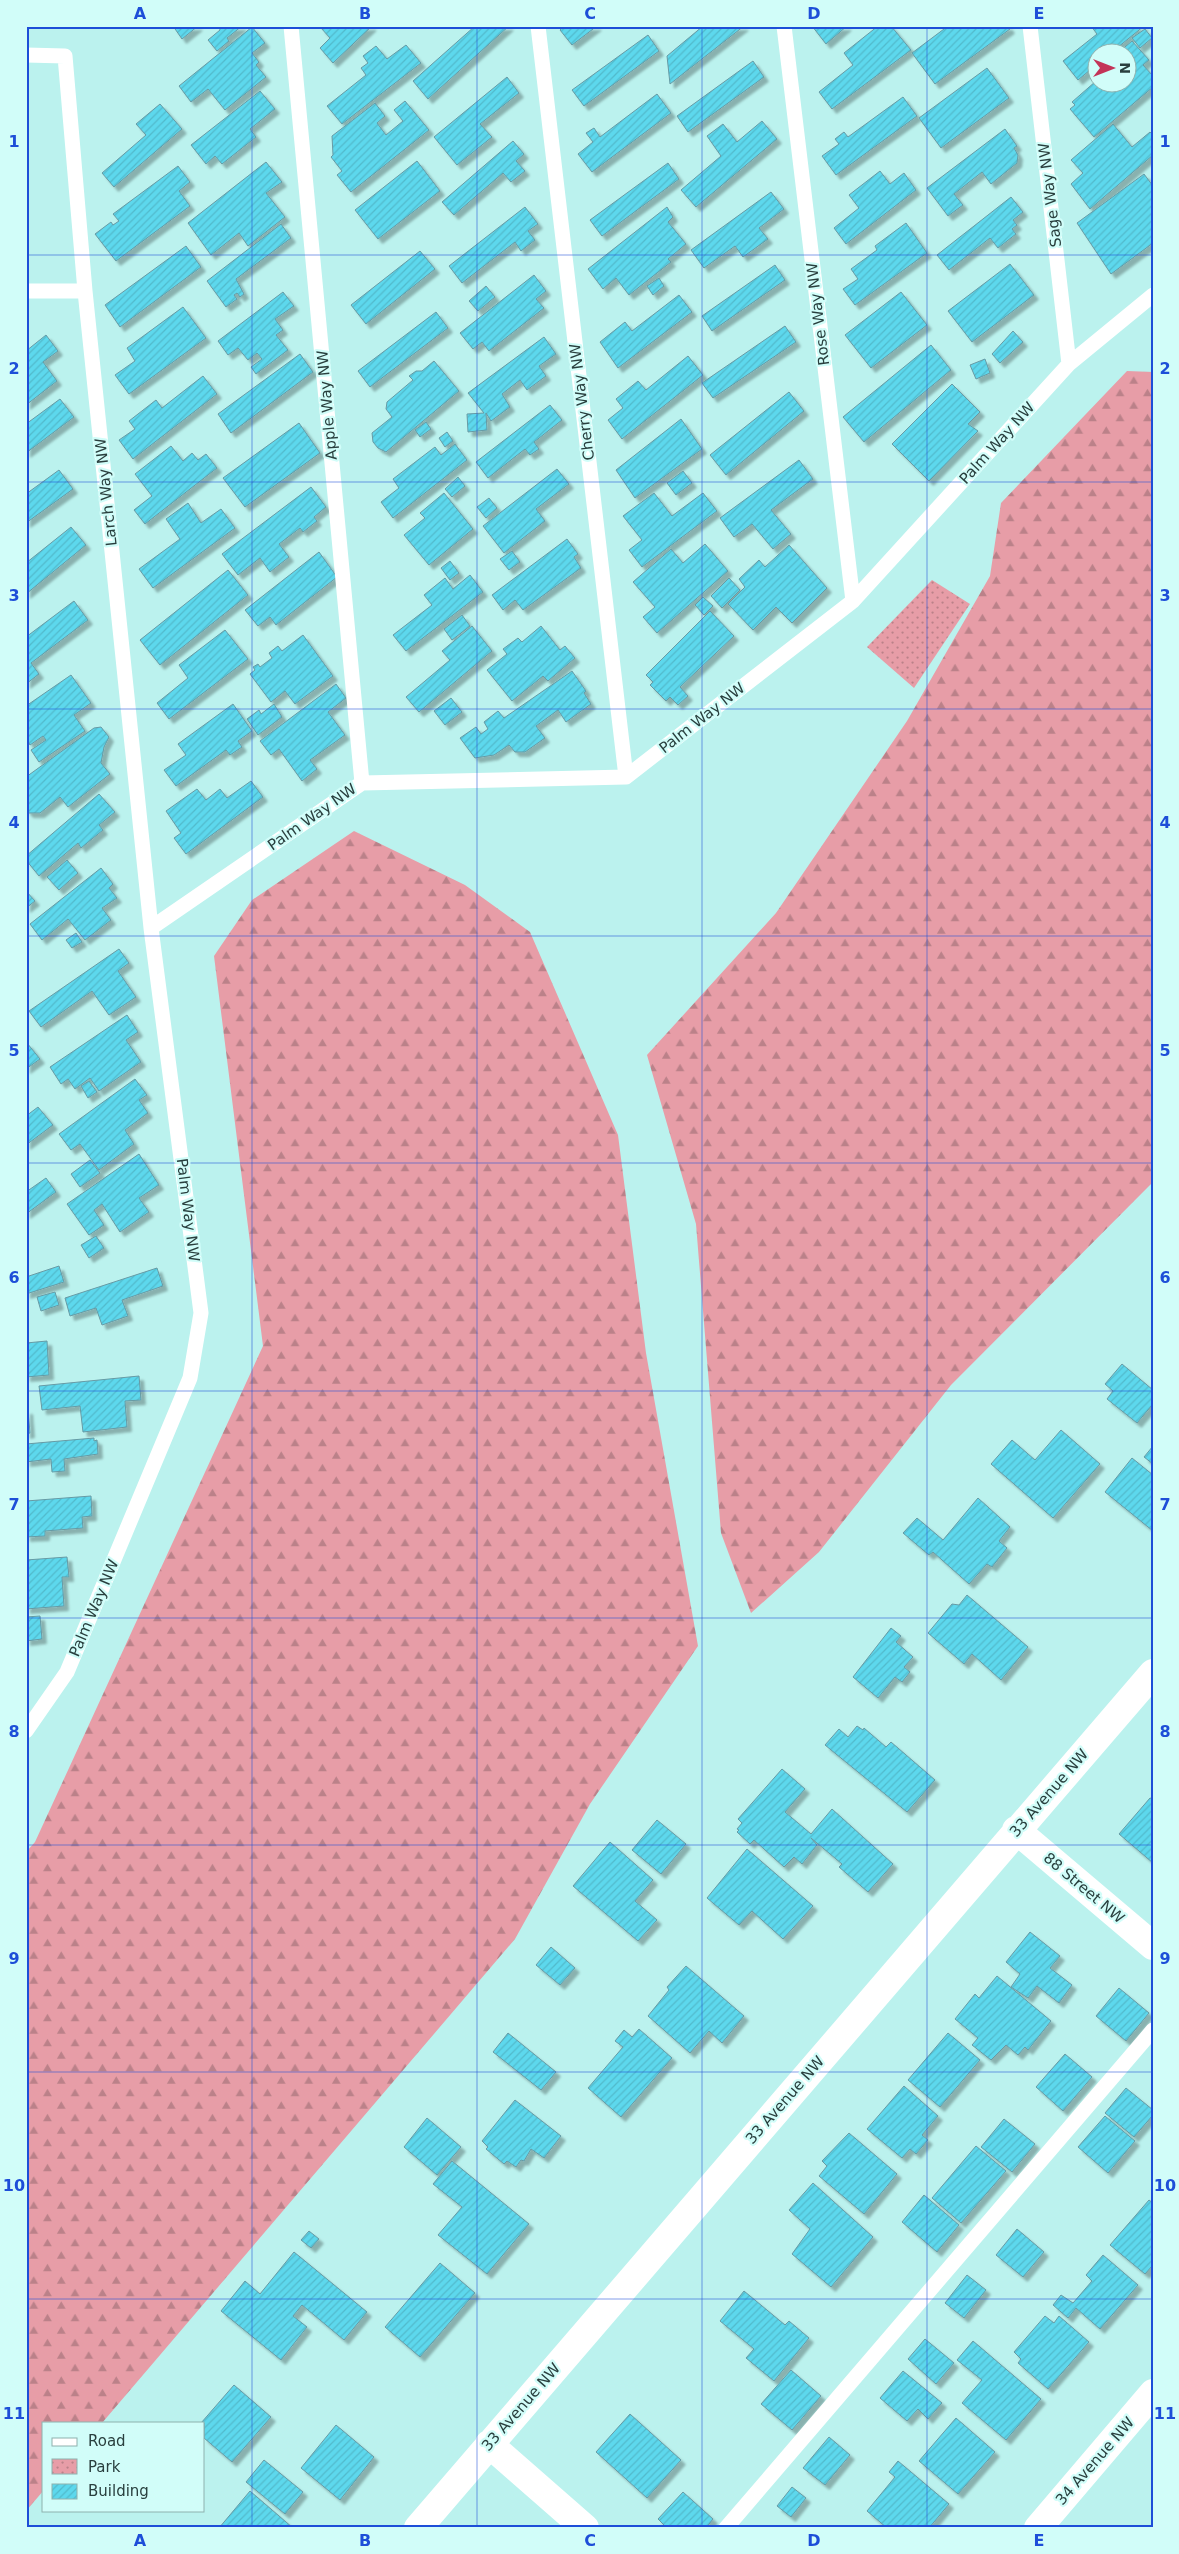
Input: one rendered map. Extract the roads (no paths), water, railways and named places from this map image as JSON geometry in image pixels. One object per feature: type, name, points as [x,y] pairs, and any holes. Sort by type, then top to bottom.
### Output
[{"type":"street","name":"33 Avenue NW","points":[[418,2528],[1016,1830],[1153,1673]]},
{"type":"street","name":"88 Street NW","points":[[1016,1830],[1153,1946]]},
{"type":"street","name":"34 Avenue NW","points":[[1038,2528],[1153,2393]]},
{"type":"street","points":[[489,2444],[585,2528]]},
{"type":"lane","name":"Apple Way NW","points":[[291,26],[362,783]]},
{"type":"lane","name":"Cherry Way NW","points":[[538,26],[626,777]]},
{"type":"lane","name":"Rose Way NW","points":[[784,26],[853,601]]},
{"type":"lane","name":"Sage Way NW","points":[[1030,26],[1069,364]]},
{"type":"lane","name":"Larch Way NW","points":[[26,55],[65,56],[85,291],[151,928]]},
{"type":"lane","points":[[26,291],[85,291]]},
{"type":"lane","name":"Palm Way NW","points":[[26,1731],[67,1672],[190,1378],[201,1313],[151,928],[362,783],[626,777],[853,601],[1069,364],[1153,295]]},
{"type":"lane","points":[[726,2528],[1153,2030]]}]
